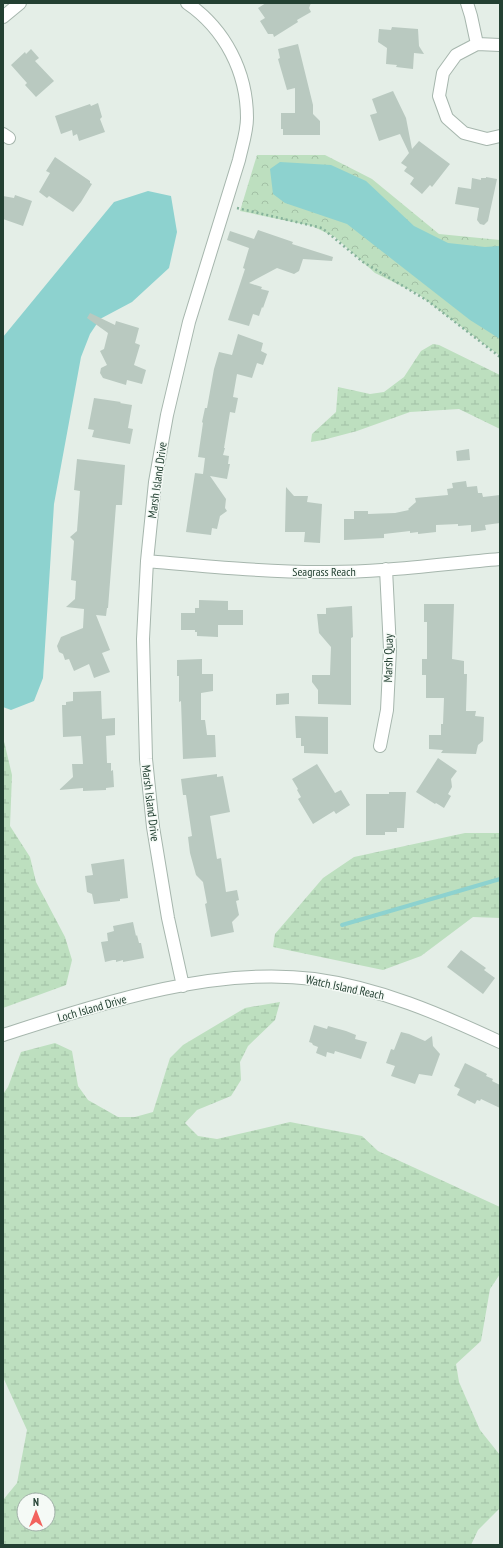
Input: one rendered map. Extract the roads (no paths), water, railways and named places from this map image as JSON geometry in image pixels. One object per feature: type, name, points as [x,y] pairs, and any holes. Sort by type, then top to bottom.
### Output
[{"type":"street","points":[[3,17],[20,3]]},
{"type":"street","name":"Marsh Island Drive","points":[[183,986],[168,918],[153,827],[146,759],[144,639],[147,561],[156,482],[167,415],[189,322],[239,160],[247,119],[242,79],[230,49],[206,18],[187,3]]},
{"type":"street","points":[[467,3],[477,44]]},
{"type":"street","points":[[500,45],[477,44],[456,54],[443,73],[440,96],[447,118],[464,133],[487,139],[500,136]]},
{"type":"street","name":"Seagrass Reach","points":[[147,561],[272,571],[322,572],[386,570],[500,559]]},
{"type":"street","name":"Marsh Quay","points":[[380,746],[387,710],[390,649],[386,570]]},
{"type":"street","name":"Watch Island Reach","points":[[183,986],[220,979],[254,977],[315,979],[374,992],[412,1004],[450,1019],[500,1042]]},
{"type":"street","name":"Loch Island Drive","points":[[3,1035],[100,1004],[157,990],[183,986]]},
{"type":"water","points":[[280,162],[331,165],[366,181],[414,226],[448,243],[485,247],[500,246],[500,339],[470,320],[347,224],[285,203],[273,194],[270,169]]},
{"type":"water","points":[[148,191],[171,196],[177,232],[169,268],[132,302],[100,319],[90,334],[81,357],[54,504],[43,678],[34,701],[11,710],[3,707],[3,337],[114,202]]},
{"type":"waterway","points":[[342,925],[500,879]]}]
